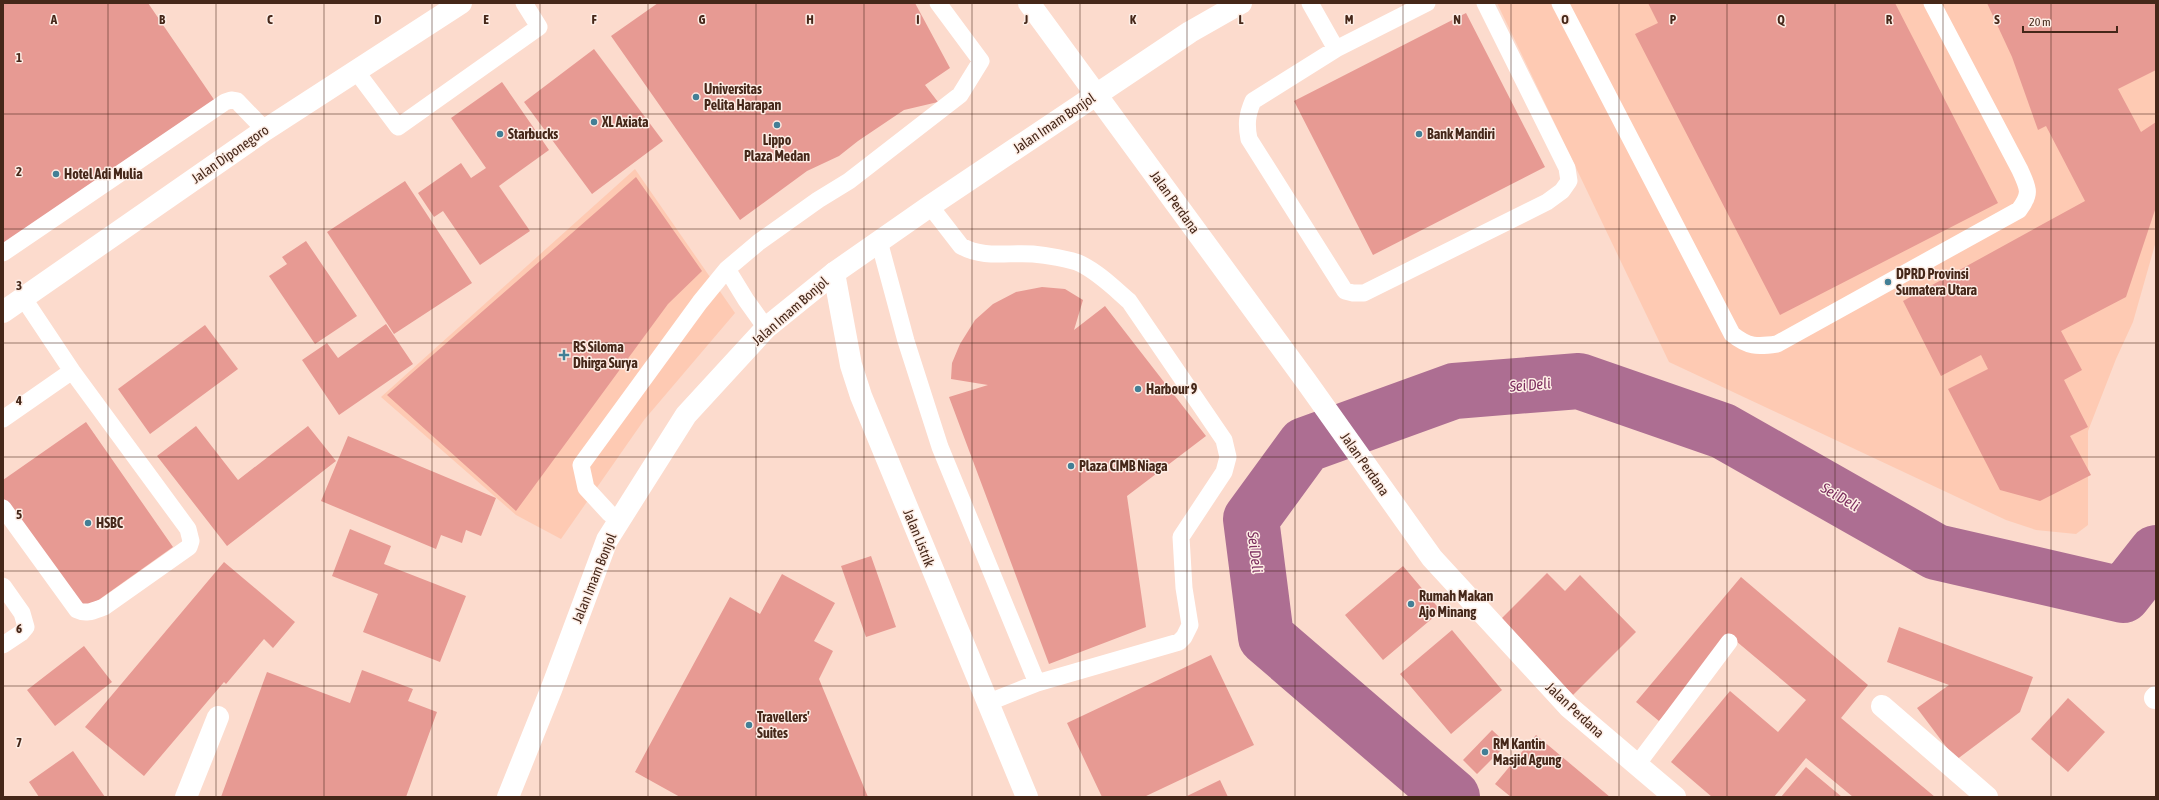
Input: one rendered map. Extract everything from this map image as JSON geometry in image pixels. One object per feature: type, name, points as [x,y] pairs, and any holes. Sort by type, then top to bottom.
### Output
[{"type":"main road","name":"Jalan Diponegoro","points":[[3,312],[24,299],[265,130],[461,3]]},
{"type":"main road","name":"Jalan Perdana","points":[[1029,3],[1306,381],[1432,558],[1569,707],[1636,766],[1675,797]]},
{"type":"main road","name":"Jalan Imam Bonjol","points":[[508,797],[551,690],[607,540],[618,520],[686,415],[766,328],[834,273],[930,206],[1190,32],[1242,3]]},
{"type":"main road","name":"Jalan Listrik","points":[[834,273],[851,365],[861,396],[1027,797]]},
{"type":"main road","points":[[1882,706],[1987,797]]},
{"type":"main road","points":[[186,797],[218,717]]},
{"type":"lane","points":[[356,71],[398,127],[539,27],[524,3]]},
{"type":"lane","points":[[618,520],[609,513],[586,488],[582,465],[700,302],[728,269],[759,242],[818,200],[849,181],[960,95],[981,61],[938,3]]},
{"type":"lane","points":[[1310,3],[1336,49]]},
{"type":"lane","points":[[1427,3],[1336,49],[1253,101],[1248,114],[1246,127],[1248,138],[1345,291],[1364,293],[1547,202],[1562,192],[1569,181],[1567,168],[1485,3]]},
{"type":"lane","points":[[1560,3],[1732,334],[1742,343],[1758,346],[1777,344],[2019,210],[2027,200],[2028,190],[2020,170],[1932,3]]},
{"type":"lane","points":[[3,253],[225,102],[231,100],[237,101],[265,130]]},
{"type":"lane","points":[[930,206],[961,246],[968,250],[979,254],[1033,254],[1080,263],[1109,283],[1129,301],[1224,440],[1228,457],[1224,472],[1181,537],[1184,588],[1190,625],[1184,637],[1179,642],[1037,684],[987,703]]},
{"type":"lane","points":[[879,241],[906,341],[940,448],[1037,684]]},
{"type":"lane","points":[[728,269],[746,300],[766,328]]},
{"type":"lane","points":[[3,508],[77,610],[82,612],[91,612],[104,607],[189,547],[191,541],[188,529],[72,371],[24,299]]},
{"type":"lane","points":[[3,419],[72,371]]},
{"type":"lane","points":[[3,586],[22,613],[26,627],[21,633],[3,645]]},
{"type":"lane","points":[[1636,766],[1728,642]]},
{"type":"shaded area","name":"DPRD Provinsi Sumatera Utara","points":[[1497,3],[2156,3],[2156,241],[2133,322],[2116,359],[2088,431],[2088,525],[2076,534],[2036,530],[2006,520],[1669,362]]},
{"type":"shaded area","name":"RS Siloma Dhirga Surya","points":[[635,169],[735,313],[644,420],[561,539],[516,515],[381,397]]},
{"type":"building","name":"Hotel Adi Mulia","points":[[3,3],[148,3],[215,101],[3,247]]},
{"type":"building","name":"Lippo Plaza Medan","points":[[658,3],[915,3],[950,68],[925,85],[938,102],[904,110],[858,141],[839,156],[807,171],[740,220],[611,36]]},
{"type":"building","points":[[1648,3],[1895,3],[1998,203],[1780,315],[1635,34],[1658,23]]},
{"type":"building","points":[[1987,3],[2156,3],[2156,70],[2118,89],[2141,132],[2156,122],[2156,207],[2126,297],[2061,331],[2082,370],[2064,380],[2088,427],[2070,436],[2091,475],[2040,501],[2000,490],[1948,389],[1988,369],[1981,355],[1941,376],[1903,301],[2085,201],[2046,126],[2038,130],[2012,57]]},
{"type":"building","name":"Bank Mandiri","points":[[1466,13],[1545,167],[1373,255],[1294,101]]},
{"type":"building","name":"XL Axiata","points":[[594,49],[663,141],[592,194],[524,102]]},
{"type":"building","points":[[502,82],[549,150],[499,186],[530,231],[480,265],[443,211],[434,217],[418,193],[461,163],[471,178],[486,168],[451,118]]},
{"type":"building","name":"RS Siloma Dhirga Surya","points":[[636,177],[702,271],[668,304],[516,511],[387,395]]},
{"type":"building","points":[[405,181],[472,283],[394,334],[327,232]]},
{"type":"building","points":[[306,241],[357,316],[315,344],[269,276],[287,264],[282,257]]},
{"type":"building","name":"Plaza CIMB Niaga","points":[[1042,287],[1065,289],[1083,300],[1074,330],[1105,306],[1206,436],[1127,496],[1146,627],[1049,664],[949,397],[988,385],[951,379],[952,363],[960,344],[975,320],[993,304],[1016,292]]},
{"type":"building","points":[[386,324],[413,364],[339,415],[302,360],[327,343],[338,358]]},
{"type":"building","points":[[205,325],[238,369],[150,434],[118,389]]},
{"type":"building","name":"HSBC","points":[[86,422],[173,547],[83,611],[3,498],[3,480]]},
{"type":"building","points":[[196,426],[238,480],[308,426],[336,461],[227,546],[157,456]]},
{"type":"building","points":[[348,436],[496,498],[481,536],[466,530],[462,543],[441,535],[436,549],[321,501]]},
{"type":"building","points":[[350,529],[391,546],[384,564],[466,596],[440,662],[363,632],[378,594],[332,576]]},
{"type":"building","points":[[871,556],[896,627],[866,637],[841,566]]},
{"type":"building","points":[[224,562],[295,622],[273,648],[264,639],[226,684],[224,682],[144,776],[85,727]]},
{"type":"building","points":[[1403,566],[1441,611],[1383,660],[1345,615]]},
{"type":"building","points":[[1547,573],[1565,591],[1580,575],[1636,632],[1573,695],[1500,620]]},
{"type":"building","name":"Travellers' Suites","points":[[782,574],[835,603],[814,641],[833,651],[819,679],[868,797],[680,797],[635,772],[730,597],[760,614]]},
{"type":"building","points":[[1741,577],[1868,685],[1841,718],[1935,797],[1853,797],[1806,758],[1774,797],[1712,797],[1671,762],[1730,691],[1778,732],[1806,700],[1730,636],[1659,721],[1636,702]]},
{"type":"building","points":[[1899,627],[2033,677],[2020,712],[1956,760],[1917,708],[1949,685],[1887,662]]},
{"type":"building","points":[[1452,630],[1502,690],[1451,734],[1400,674]]},
{"type":"building","points":[[84,646],[112,682],[55,726],[27,690]]},
{"type":"building","points":[[1211,655],[1254,745],[1144,797],[1102,797],[1067,723]]},
{"type":"building","points":[[362,670],[413,689],[408,701],[437,712],[406,797],[221,797],[267,672],[350,703]]},
{"type":"building","points":[[2068,698],[2105,732],[2068,772],[2031,739]]},
{"type":"building","name":"RM Kantin Masjid Agung","points":[[1492,730],[1507,744],[1477,774],[1463,760]]},
{"type":"building","points":[[1536,735],[1610,797],[1511,797],[1495,784]]},
{"type":"building","points":[[73,751],[105,797],[39,797],[29,782]]},
{"type":"building","points":[[1806,767],[1842,797],[1781,797]]},
{"type":"building","points":[[1220,780],[1228,797],[1185,797]]},
{"type":"waterway","name":"Sei Deli","points":[[1452,797],[1266,637],[1251,519],[1305,445],[1454,391],[1579,381],[1723,431],[1936,552],[2123,595],[2156,553]]},
{"type":"place","name":"Universitas Pelita Harapan","points":[[696,97]]},
{"type":"place","name":"XL Axiata","points":[[594,122]]},
{"type":"place","name":"Lippo Plaza Medan","points":[[777,125]]},
{"type":"place","name":"Starbucks","points":[[500,134]]},
{"type":"place","name":"Bank Mandiri","points":[[1419,134]]},
{"type":"place","name":"Hotel Adi Mulia","points":[[56,174]]},
{"type":"place","name":"DPRD Provinsi Sumatera Utara","points":[[1888,282]]},
{"type":"place","name":"RS Siloma Dhirga Surya","points":[[564,355]]},
{"type":"place","name":"Harbour 9","points":[[1138,389]]},
{"type":"place","name":"Plaza CIMB Niaga","points":[[1071,466]]},
{"type":"place","name":"HSBC","points":[[88,523]]},
{"type":"place","name":"Rumah Makan Ajo Minang","points":[[1411,604]]},
{"type":"place","name":"Travellers' Suites","points":[[749,725]]},
{"type":"place","name":"RM Kantin Masjid Agung","points":[[1485,752]]}]
